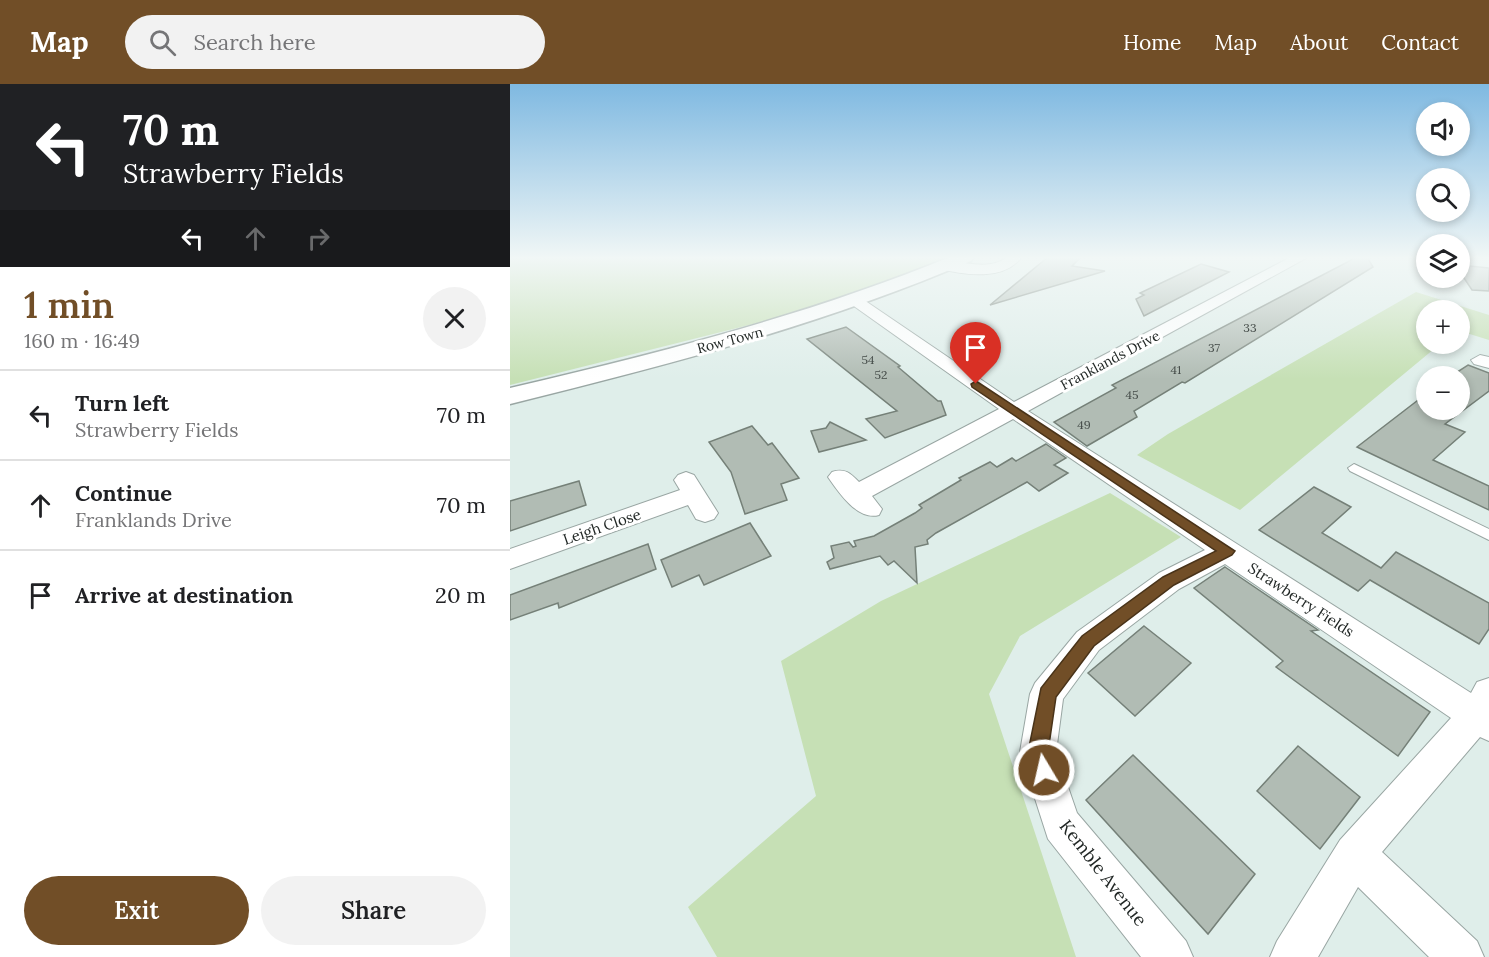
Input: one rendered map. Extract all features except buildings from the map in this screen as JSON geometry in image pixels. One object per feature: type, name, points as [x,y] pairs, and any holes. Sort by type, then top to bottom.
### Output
[{"type":"street","name":"Row Town","points":[[510,396],[743,337],[866,298]]},
{"type":"street","name":"Franklands Drive","points":[[856,493],[1225,298]]},
{"type":"street","points":[[856,302],[1014,411]]},
{"type":"street","name":"Strawberry Fields","points":[[1014,411],[1227,551],[1485,711]]},
{"type":"street","name":"Leigh Close","points":[[510,559],[695,495]]},
{"type":"street","name":"Kemble Avenue","points":[[1170,957],[1062,825],[1038,752],[1047,694],[1088,641],[1169,581],[1227,551]]},
{"type":"street","points":[[1293,957],[1354,854],[1485,711]]},
{"type":"street","points":[[1354,854],[1461,957]]},
{"type":"lane","points":[[1354,468],[1489,535]]},
{"type":"green space","points":[[510,298],[852,298],[841,302],[510,385]]},
{"type":"green space","points":[[1406,298],[1441,300],[1416,300],[1416,354],[1428,354],[1240,510],[1137,455],[1168,434]]},
{"type":"green space","points":[[1470,309],[1489,315],[1489,340],[1470,334]]},
{"type":"green space","points":[[1110,493],[1181,537],[1020,636],[989,694],[1076,957],[717,957],[688,907],[816,796],[781,661],[881,601]]},
{"type":"route","points":[[976,384],[1227,551],[1169,581],[1088,641],[1047,694],[1038,752],[1044,770]]}]
